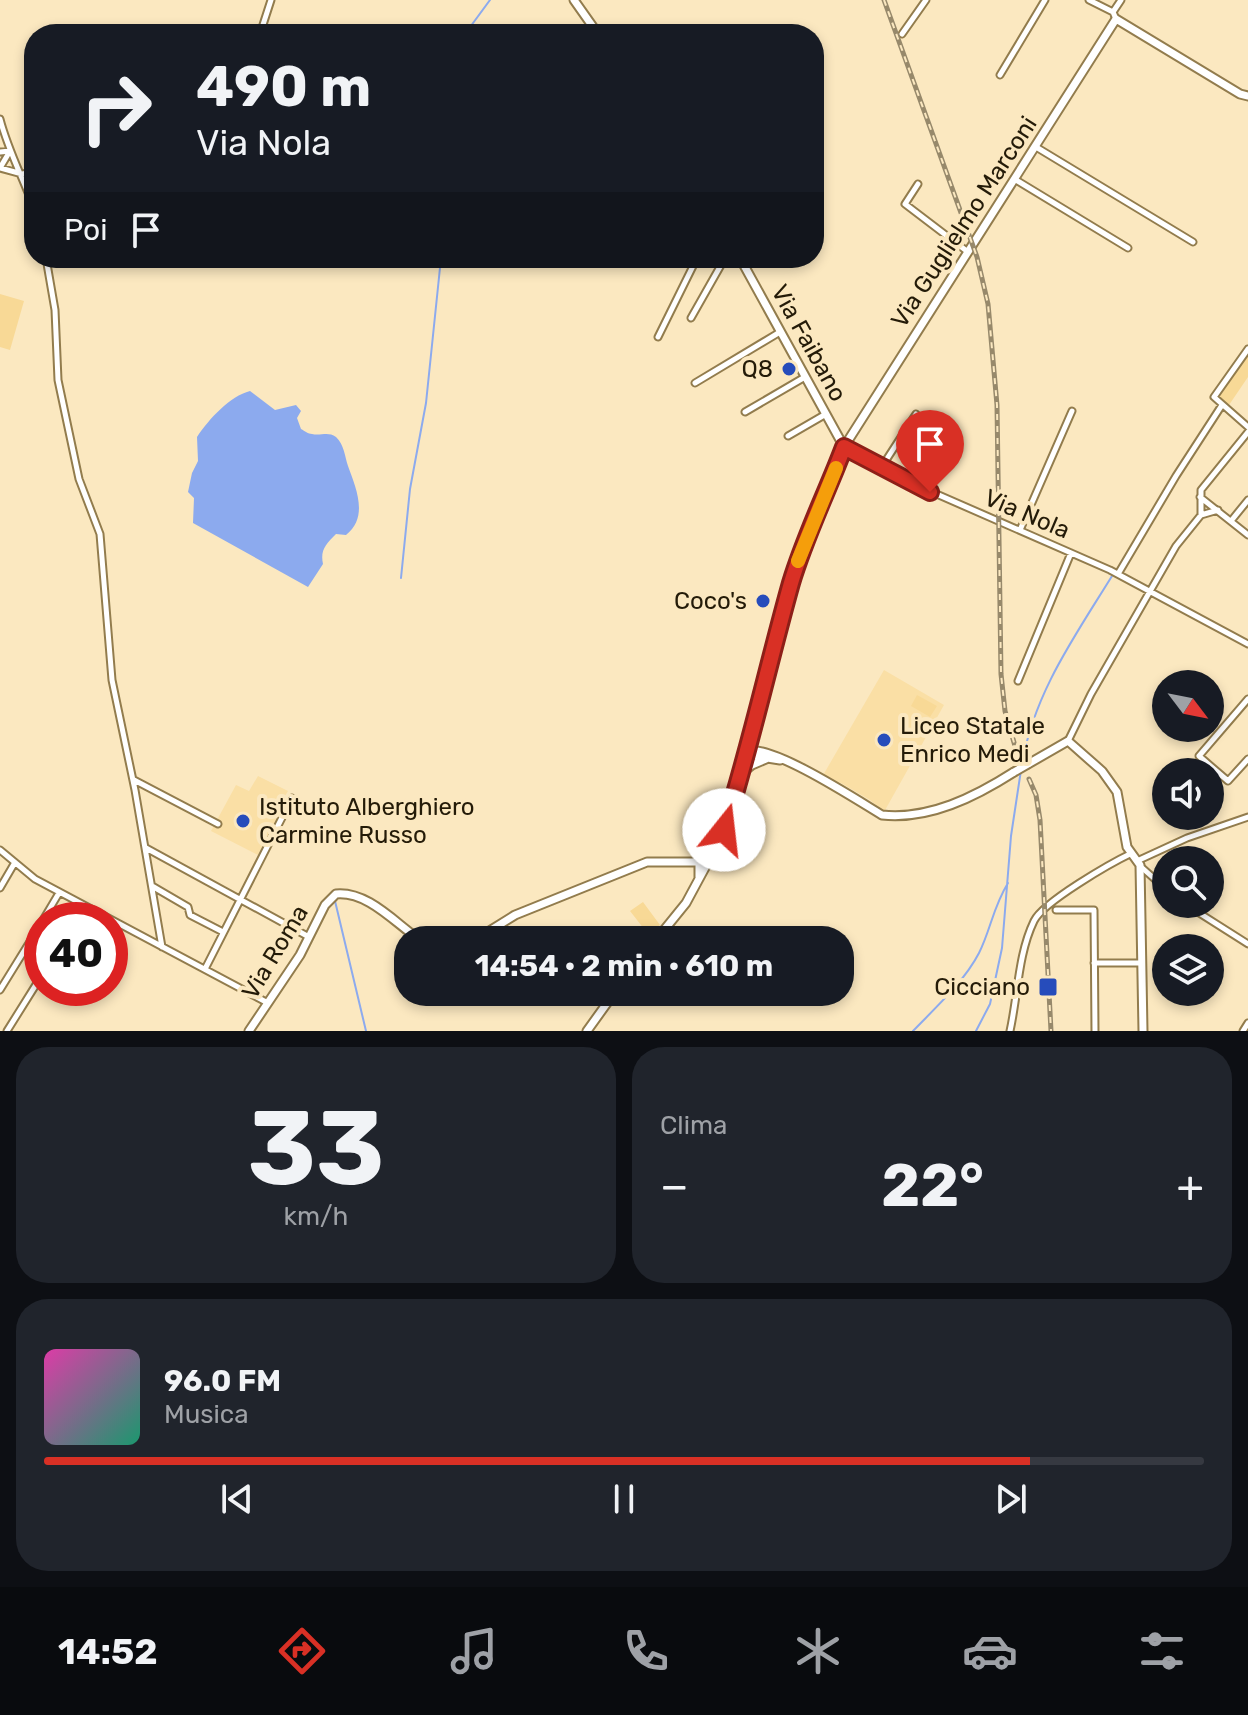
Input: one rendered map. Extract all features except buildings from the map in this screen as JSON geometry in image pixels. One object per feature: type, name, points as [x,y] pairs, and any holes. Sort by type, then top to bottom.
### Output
[{"type":"street","points":[[263,24],[271,0]]},
{"type":"street","points":[[902,34],[926,0]]},
{"type":"street","points":[[1000,75],[1045,0]]},
{"type":"street","points":[[1089,0],[1240,94],[1248,96]]},
{"type":"street","points":[[1114,15],[1121,0]]},
{"type":"street","points":[[576,1],[591,24]]},
{"type":"street","name":"Via Guglielmo Marconi","points":[[703,860],[719,841],[752,740],[800,556],[844,447],[1016,180],[1114,15]]},
{"type":"street","points":[[0,119],[2,133],[24,180]]},
{"type":"street","points":[[1036,147],[1193,242]]},
{"type":"street","points":[[0,152],[10,151]]},
{"type":"street","points":[[10,151],[0,168],[22,174]]},
{"type":"street","points":[[1016,180],[1128,248]]},
{"type":"street","points":[[918,184],[905,204],[968,252]]},
{"type":"street","points":[[48,268],[55,310],[58,380],[79,479],[100,534],[112,680],[162,947]]},
{"type":"street","points":[[658,337],[692,268]]},
{"type":"street","points":[[691,318],[719,268]]},
{"type":"street","name":"Via Faibano","points":[[745,268],[844,447]]},
{"type":"street","points":[[695,383],[780,332]]},
{"type":"street","points":[[1201,515],[1201,490],[1248,429],[1214,397],[1248,349]]},
{"type":"street","points":[[745,412],[805,377]]},
{"type":"street","points":[[1222,405],[1118,574],[1248,644]]},
{"type":"street","points":[[1020,530],[1072,411]]},
{"type":"street","points":[[788,436],[826,414]]},
{"type":"street","points":[[881,468],[916,414]]},
{"type":"street","name":"Via Nola","points":[[844,447],[930,492],[1118,574]]},
{"type":"street","points":[[1200,497],[1248,535]]},
{"type":"street","points":[[1231,521],[1248,500]]},
{"type":"street","points":[[748,751],[755,756],[766,755],[788,761],[882,815],[897,817],[934,810],[982,792],[1068,741],[1091,694],[1176,546],[1201,515],[1218,510]]},
{"type":"street","points":[[1018,681],[1071,553]]},
{"type":"street","points":[[1248,699],[1199,756],[1228,781],[1248,759]]},
{"type":"street","points":[[752,740],[766,755]]},
{"type":"street","points":[[1068,741],[1102,771],[1117,792],[1125,840],[1136,860],[1152,875]]},
{"type":"street","points":[[739,776],[766,755]]},
{"type":"street","points":[[133,780],[218,824]]},
{"type":"street","points":[[205,969],[292,798]]},
{"type":"street","points":[[1010,1031],[1026,941],[1035,918],[1047,907],[1136,860],[1248,817]]},
{"type":"street","points":[[145,847],[310,938]]},
{"type":"street","points":[[0,850],[14,864],[77,902]]},
{"type":"street","points":[[497,926],[515,915],[647,862],[703,860],[699,880],[667,926]]},
{"type":"street","points":[[1136,860],[1143,1031]]},
{"type":"street","points":[[0,888],[14,864]]},
{"type":"street","points":[[152,885],[188,907],[190,915],[223,932]]},
{"type":"street","points":[[54,902],[59,893]]},
{"type":"street","name":"Via Roma","points":[[249,1031],[310,938],[325,905],[336,894],[354,895],[368,901],[401,926]]},
{"type":"street","points":[[1056,910],[1094,910],[1095,1031]]},
{"type":"street","points":[[1207,918],[1248,944]]},
{"type":"street","points":[[128,929],[269,1004]]},
{"type":"street","points":[[0,990],[24,951]]},
{"type":"street","points":[[1094,963],[1141,963]]},
{"type":"street","points":[[7,1031],[24,1004]]},
{"type":"street","points":[[587,1031],[605,1006]]},
{"type":"street","points":[[1243,1031],[1248,1023]]},
{"type":"shaded area","points":[[0,294],[24,301],[10,350],[0,347]]},
{"type":"shaded area","points":[[1248,353],[1248,377],[1229,405],[1218,397]]},
{"type":"shaded area","name":"Liceo Statale Enrico Medi","points":[[884,670],[944,705],[884,812],[841,783],[822,777]]},
{"type":"shaded area","points":[[917,695],[937,706],[930,717],[911,706]]},
{"type":"shaded area","points":[[258,776],[288,791],[277,810],[281,812],[258,855],[211,831],[236,785],[249,791]]},
{"type":"shaded area","points":[[643,902],[660,925],[642,926],[630,911]]},
{"type":"water","points":[[250,391],[275,410],[296,405],[301,411],[297,418],[301,429],[306,432],[336,437],[343,447],[354,484],[359,502],[357,520],[346,535],[336,534],[327,544],[322,555],[323,564],[308,587],[193,523],[194,498],[188,492],[198,461],[197,437],[220,409]]},
{"type":"waterway","points":[[472,24],[490,0]]},
{"type":"waterway","points":[[401,578],[410,489],[426,403],[440,268]]},
{"type":"waterway","points":[[1022,764],[1046,689],[1070,643],[1112,576]]},
{"type":"waterway","points":[[976,1031],[990,1004],[1002,948],[1011,836],[1021,770]]},
{"type":"waterway","points":[[913,1031],[973,964],[1008,883]]},
{"type":"waterway","points":[[335,901],[366,1031]]},
{"type":"railway","points":[[884,0],[977,257],[988,304],[997,405],[1001,674],[1005,711],[1015,746]]},
{"type":"railway","points":[[1029,779],[1036,795],[1040,820],[1051,1031]]},
{"type":"slow traffic","points":[[798,561],[836,468]]},
{"type":"place","name":"Q8","points":[[789,369]]},
{"type":"place","name":"Coco's","points":[[763,601]]},
{"type":"place","name":"Liceo Statale Enrico Medi","points":[[884,740]]},
{"type":"place","name":"Istituto Alberghiero Carmine Russo","points":[[243,821]]},
{"type":"place","name":"Cicciano","points":[[1048,987]]},
{"type":"route","points":[[724,830],[752,740],[804,542],[844,447],[930,492]]}]
